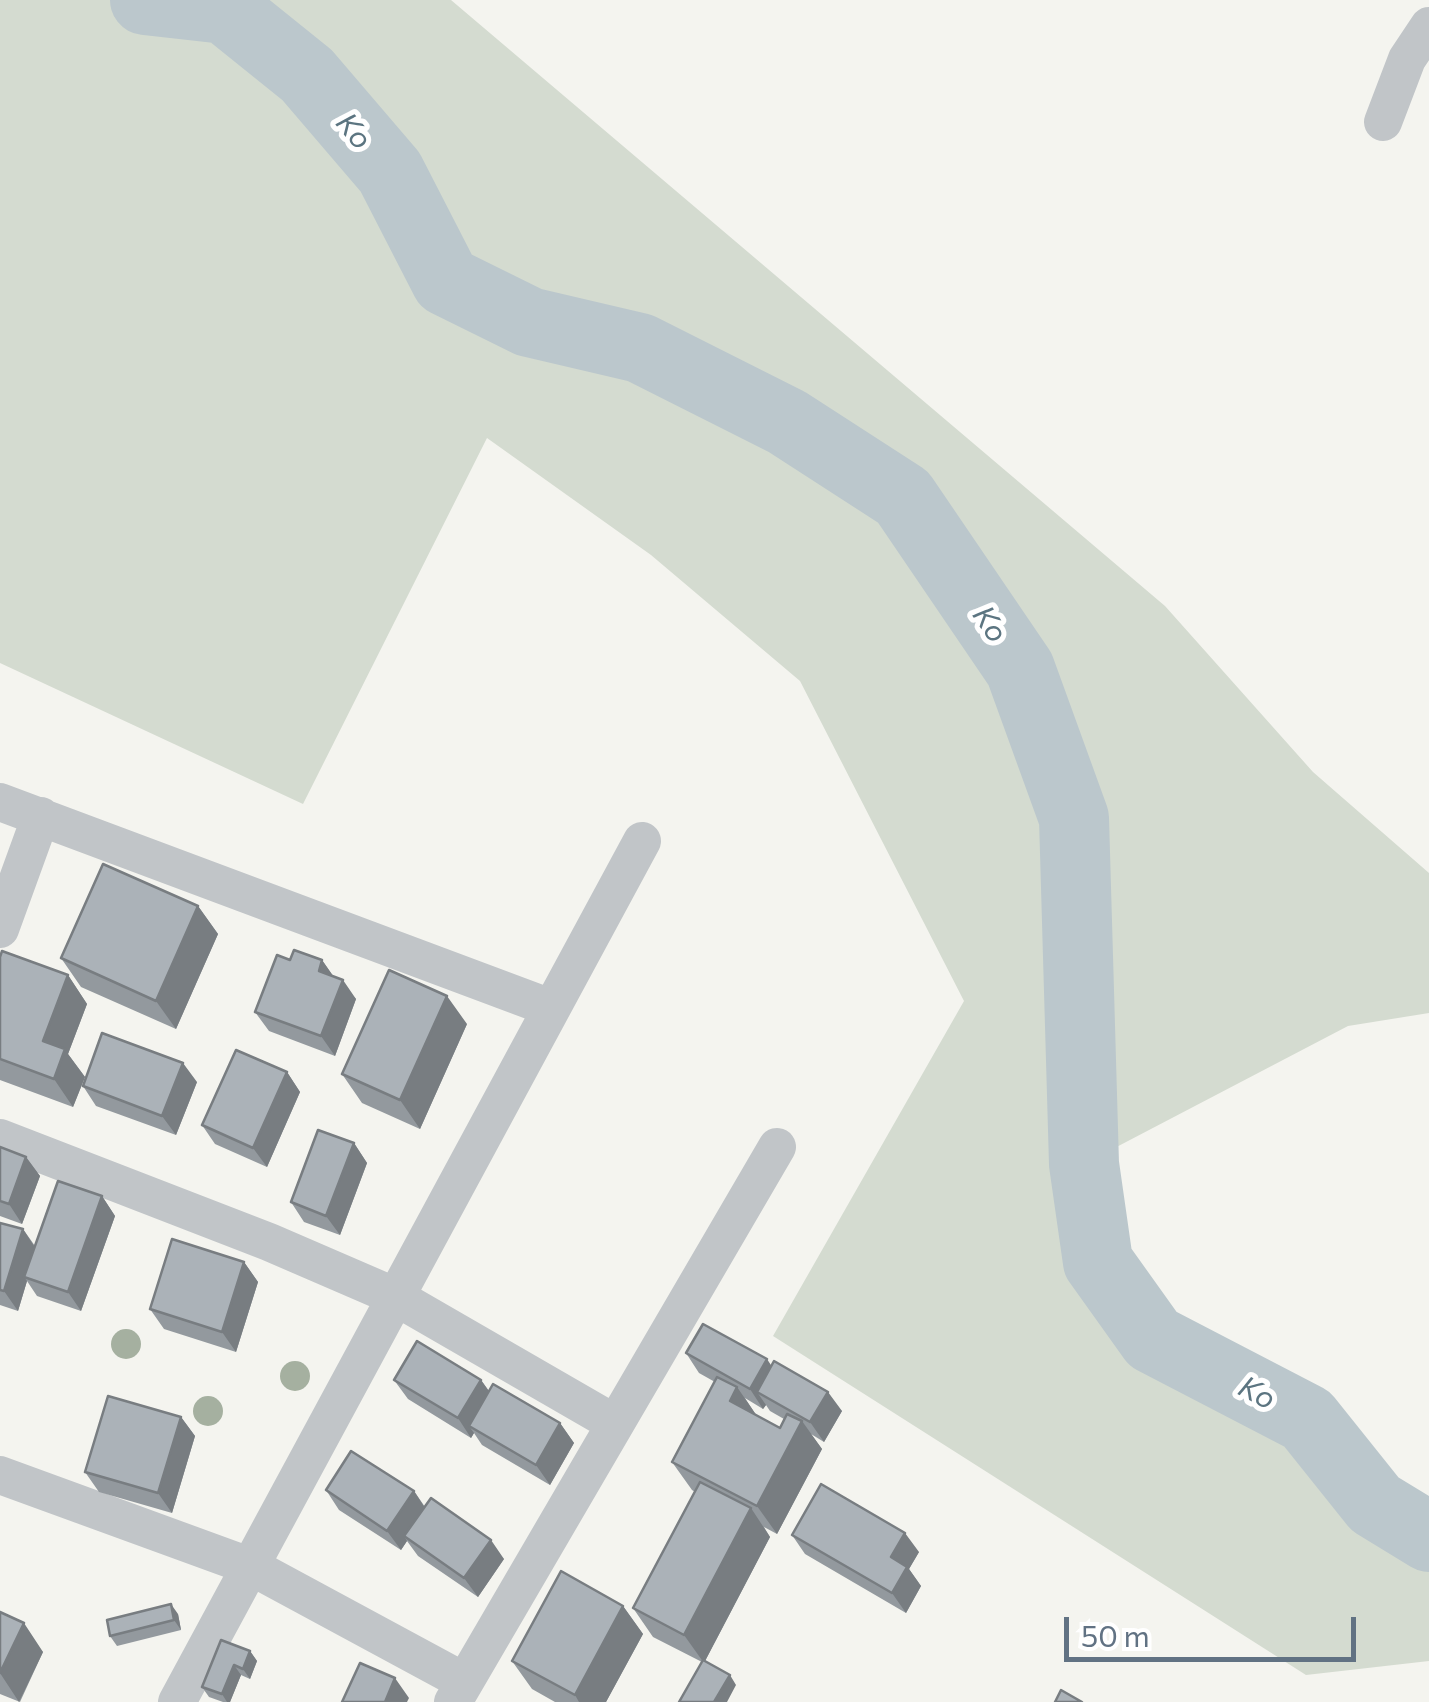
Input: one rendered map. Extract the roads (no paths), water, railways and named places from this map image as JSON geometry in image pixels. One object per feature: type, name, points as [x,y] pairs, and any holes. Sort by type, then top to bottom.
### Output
[{"type":"street","points":[[1383,122],[1406,58],[1429,26]]},
{"type":"street","points":[[0,802],[552,1008]]},
{"type":"street","points":[[0,929],[41,816]]},
{"type":"street","points":[[177,1702],[642,842]]},
{"type":"street","points":[[0,1138],[269,1242],[394,1296],[614,1423]]},
{"type":"street","points":[[0,1475],[252,1567],[458,1691],[777,1147]]},
{"type":"waterway","name":"Ko","points":[[145,0],[225,9],[307,75],[390,172],[446,281],[529,322],[640,348],[787,422],[903,497],[1020,669],[1074,818],[1084,1164],[1098,1262],[1153,1339],[1307,1419],[1375,1504],[1429,1537]]}]
